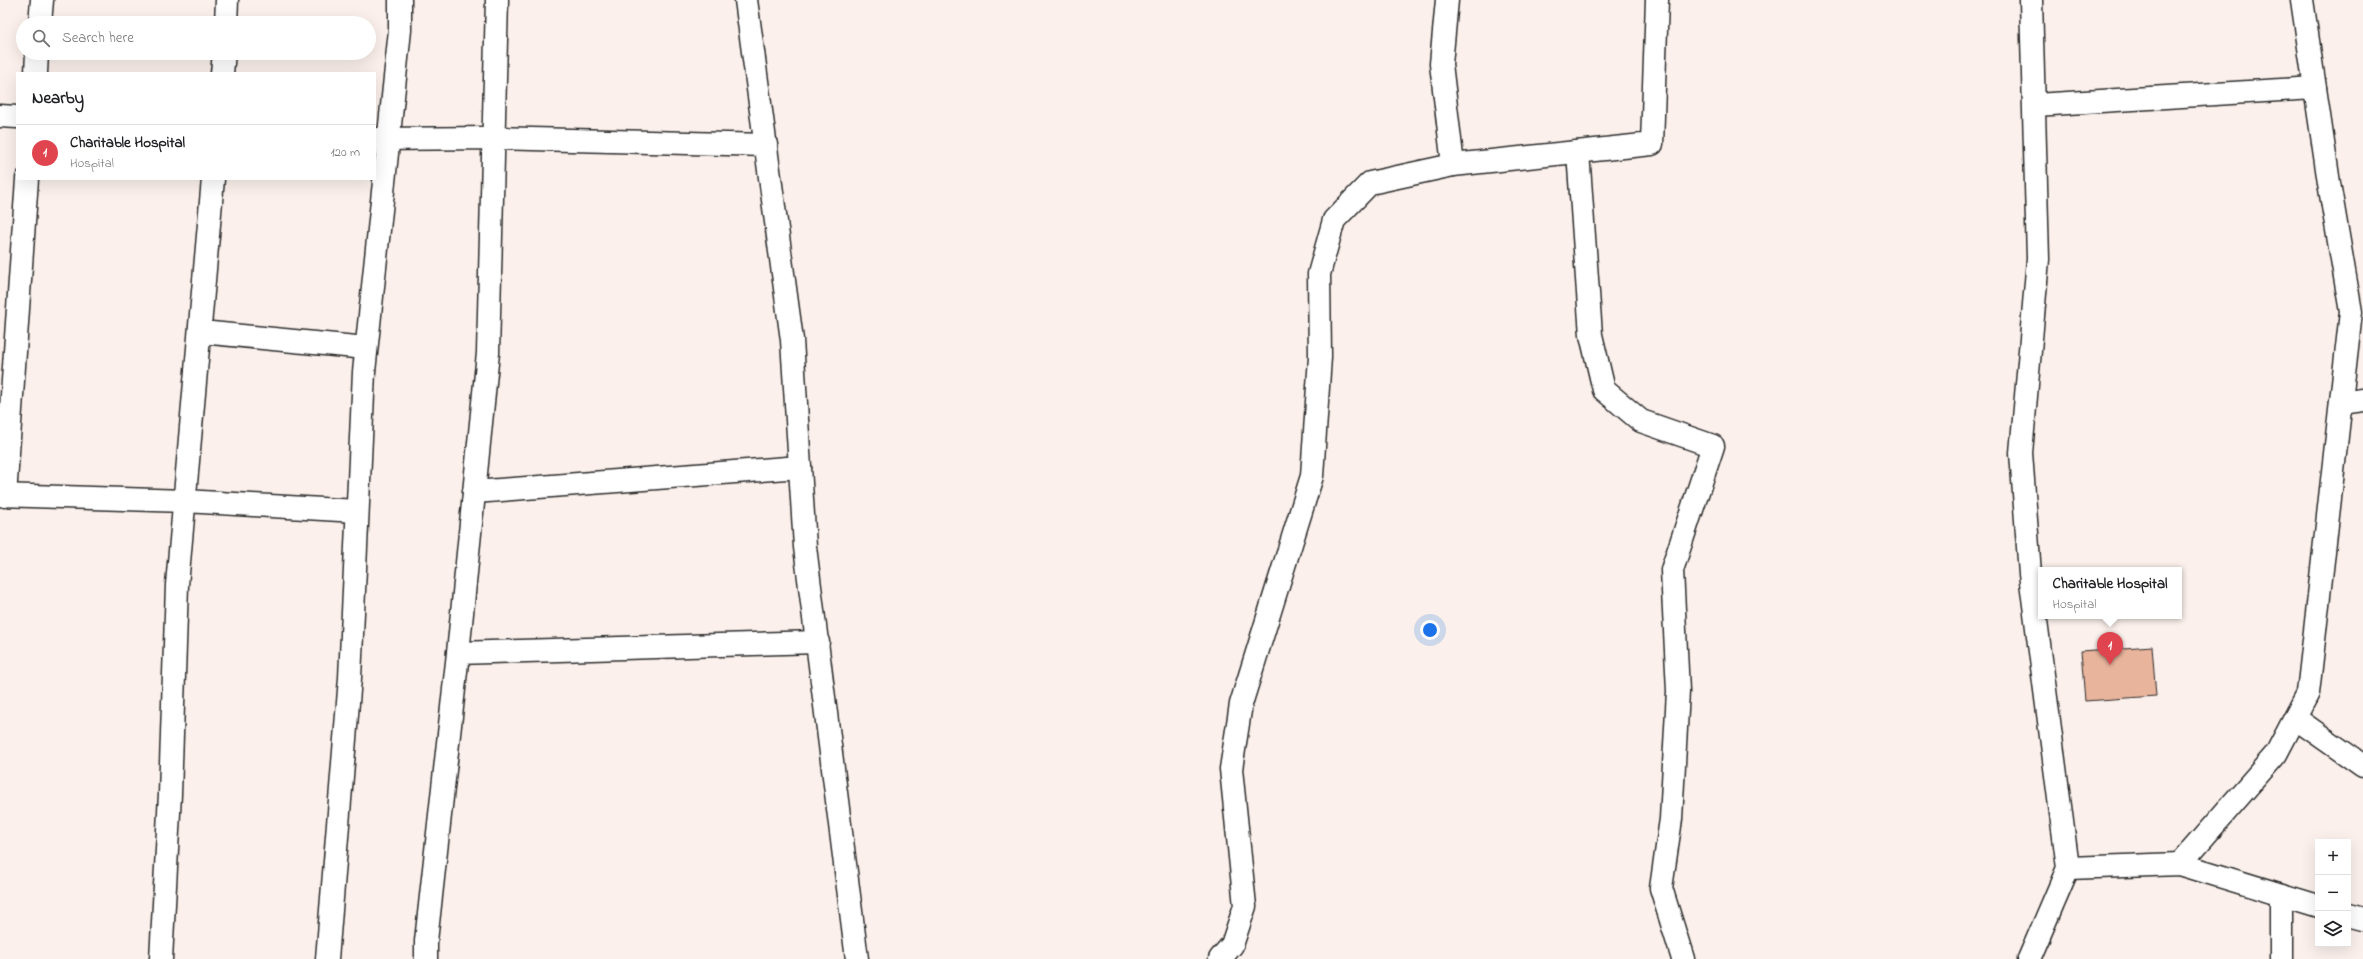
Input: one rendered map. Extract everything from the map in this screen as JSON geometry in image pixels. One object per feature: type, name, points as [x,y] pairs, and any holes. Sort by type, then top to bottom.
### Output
[{"type":"street","points":[[41,16],[42,0]]},
{"type":"street","points":[[226,16],[227,0]]},
{"type":"street","points":[[327,959],[350,678],[366,348],[382,139],[400,30],[400,0]]},
{"type":"street","points":[[426,959],[426,941],[458,653],[488,353],[497,0]]},
{"type":"street","points":[[746,0],[792,340],[805,547],[857,959]]},
{"type":"street","points":[[1447,0],[1441,64],[1453,165]]},
{"type":"street","points":[[1220,959],[1232,946],[1245,906],[1231,769],[1241,704],[1312,476],[1320,357],[1319,274],[1334,220],[1370,183],[1453,165],[1652,144],[1657,0]]},
{"type":"street","points":[[2029,959],[2068,868],[2030,574],[2022,453],[2038,259],[2032,0]]},
{"type":"street","points":[[2180,864],[2276,754],[2308,693],[2319,582],[2351,312],[2302,0]]},
{"type":"street","points":[[36,72],[37,60]]},
{"type":"street","points":[[222,72],[223,60]]},
{"type":"street","points":[[2035,105],[2315,88]]},
{"type":"street","points":[[0,116],[16,116]]},
{"type":"street","points":[[382,139],[493,138],[766,145]]},
{"type":"street","points":[[1578,152],[1591,335],[1604,390],[1641,421],[1713,446],[1672,570],[1678,691],[1671,819],[1661,888],[1683,959]]},
{"type":"street","points":[[27,180],[3,496],[185,501],[357,512]]},
{"type":"street","points":[[161,959],[170,794],[177,585],[201,332],[213,180]]},
{"type":"street","points":[[201,332],[366,348]]},
{"type":"street","points":[[2341,402],[2363,400]]},
{"type":"street","points":[[474,492],[800,467]]},
{"type":"street","points":[[458,653],[818,642]]},
{"type":"street","points":[[2295,718],[2363,766]]},
{"type":"street","points":[[2068,868],[2180,864],[2315,905]]},
{"type":"street","points":[[2281,895],[2281,959]]},
{"type":"street","points":[[2351,916],[2363,919]]},
{"type":"building","points":[[2152,646],[2156,696],[2085,701],[2081,651]]},
{"type":"place","name":"Charitable Hospital","points":[[2110,665]]}]
